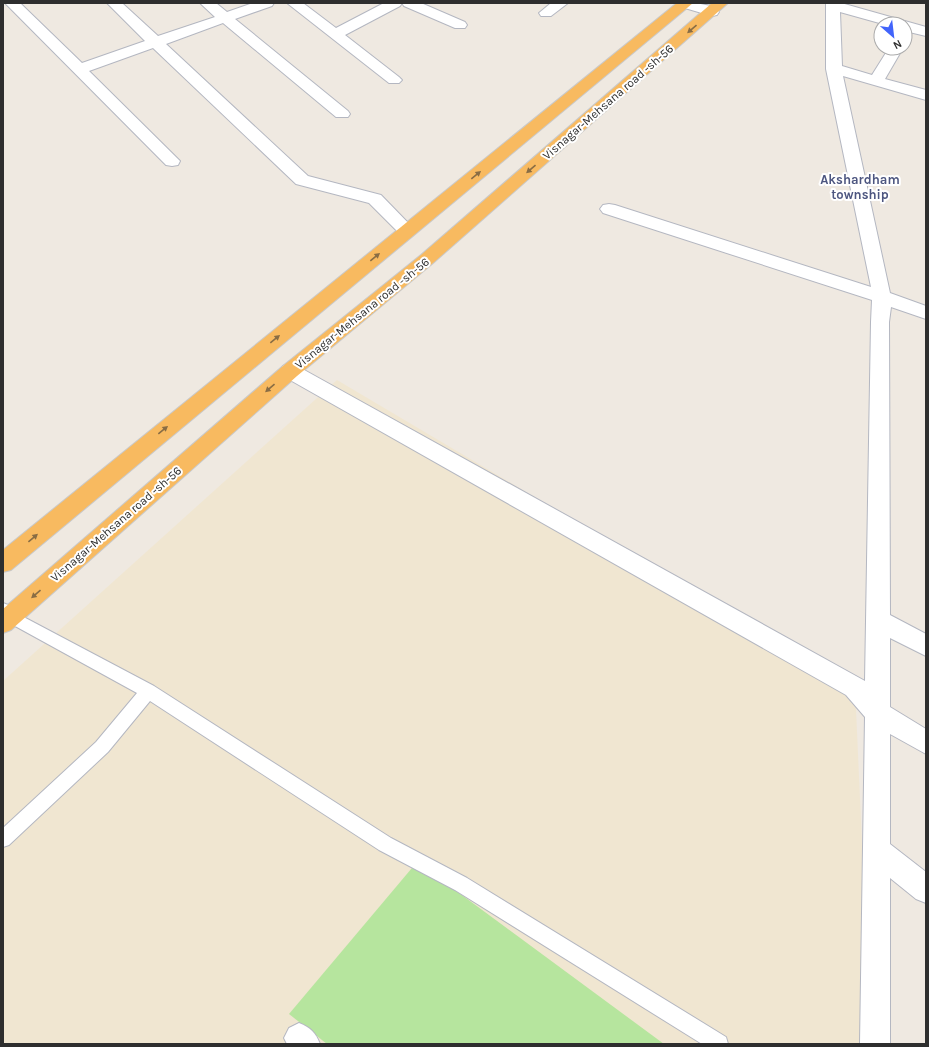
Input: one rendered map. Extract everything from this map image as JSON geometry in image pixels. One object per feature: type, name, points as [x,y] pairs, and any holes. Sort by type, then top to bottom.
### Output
[{"type":"highway","points":[[3,563],[685,3]]},
{"type":"highway","name":"Visnagar-Mehsana road -sh-56","points":[[6,616],[290,371],[433,254],[716,7]]},
{"type":"street","points":[[12,3],[172,161]]},
{"type":"street","points":[[114,3],[302,180],[375,199],[407,231]]},
{"type":"street","points":[[208,3],[342,114]]},
{"type":"street","points":[[79,69],[267,3]]},
{"type":"street","points":[[294,3],[394,80]]},
{"type":"street","points":[[335,35],[395,3]]},
{"type":"street","points":[[409,3],[460,25]]},
{"type":"street","points":[[546,13],[561,3]]},
{"type":"street","points":[[685,3],[716,7]]},
{"type":"street","points":[[873,18],[833,4],[834,69],[882,297],[880,322],[875,1044]]},
{"type":"street","points":[[913,30],[926,32]]},
{"type":"street","points":[[876,81],[891,56]]},
{"type":"street","points":[[834,69],[926,95]]},
{"type":"street","points":[[609,209],[926,312]]},
{"type":"street","points":[[290,371],[855,686],[877,713],[926,742]]},
{"type":"street","points":[[878,620],[926,646]]},
{"type":"street","points":[[876,850],[926,889]]},
{"type":"lane","points":[[6,616],[148,690],[385,844],[461,884],[719,1044]]},
{"type":"lane","points":[[3,839],[102,747],[148,690]]},
{"type":"shaded area","points":[[337,380],[855,687],[871,1044],[3,1044],[3,681]]},
{"type":"green space","points":[[417,862],[664,1044],[327,1044],[289,1014]]},
{"type":"district","name":"Akshardham township","points":[[860,186]]}]
